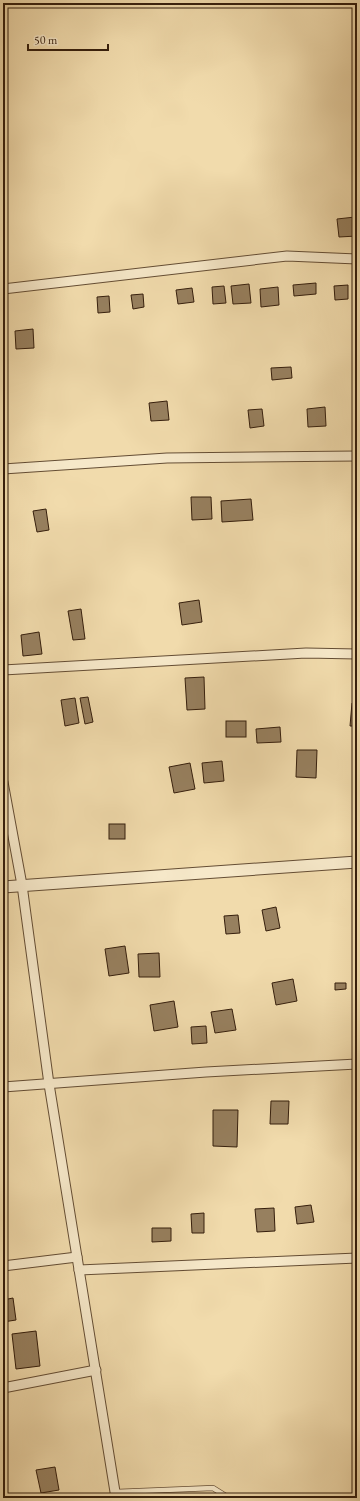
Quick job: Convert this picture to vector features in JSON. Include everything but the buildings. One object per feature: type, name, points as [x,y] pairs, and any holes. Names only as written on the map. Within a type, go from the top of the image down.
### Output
[{"type":"street","points":[[3,289],[287,256],[357,259]]},
{"type":"street","points":[[3,469],[167,458],[357,456]]},
{"type":"street","points":[[3,670],[306,653],[357,654]]},
{"type":"street","points":[[3,782],[22,886],[49,1084],[116,1495]]},
{"type":"street","points":[[3,887],[357,862]]},
{"type":"street","points":[[3,1087],[357,1064]]},
{"type":"street","points":[[3,1266],[77,1257]]},
{"type":"street","points":[[79,1270],[357,1258]]},
{"type":"street","points":[[3,1388],[96,1370]]},
{"type":"lane","points":[[116,1495],[213,1488],[229,1498]]}]
